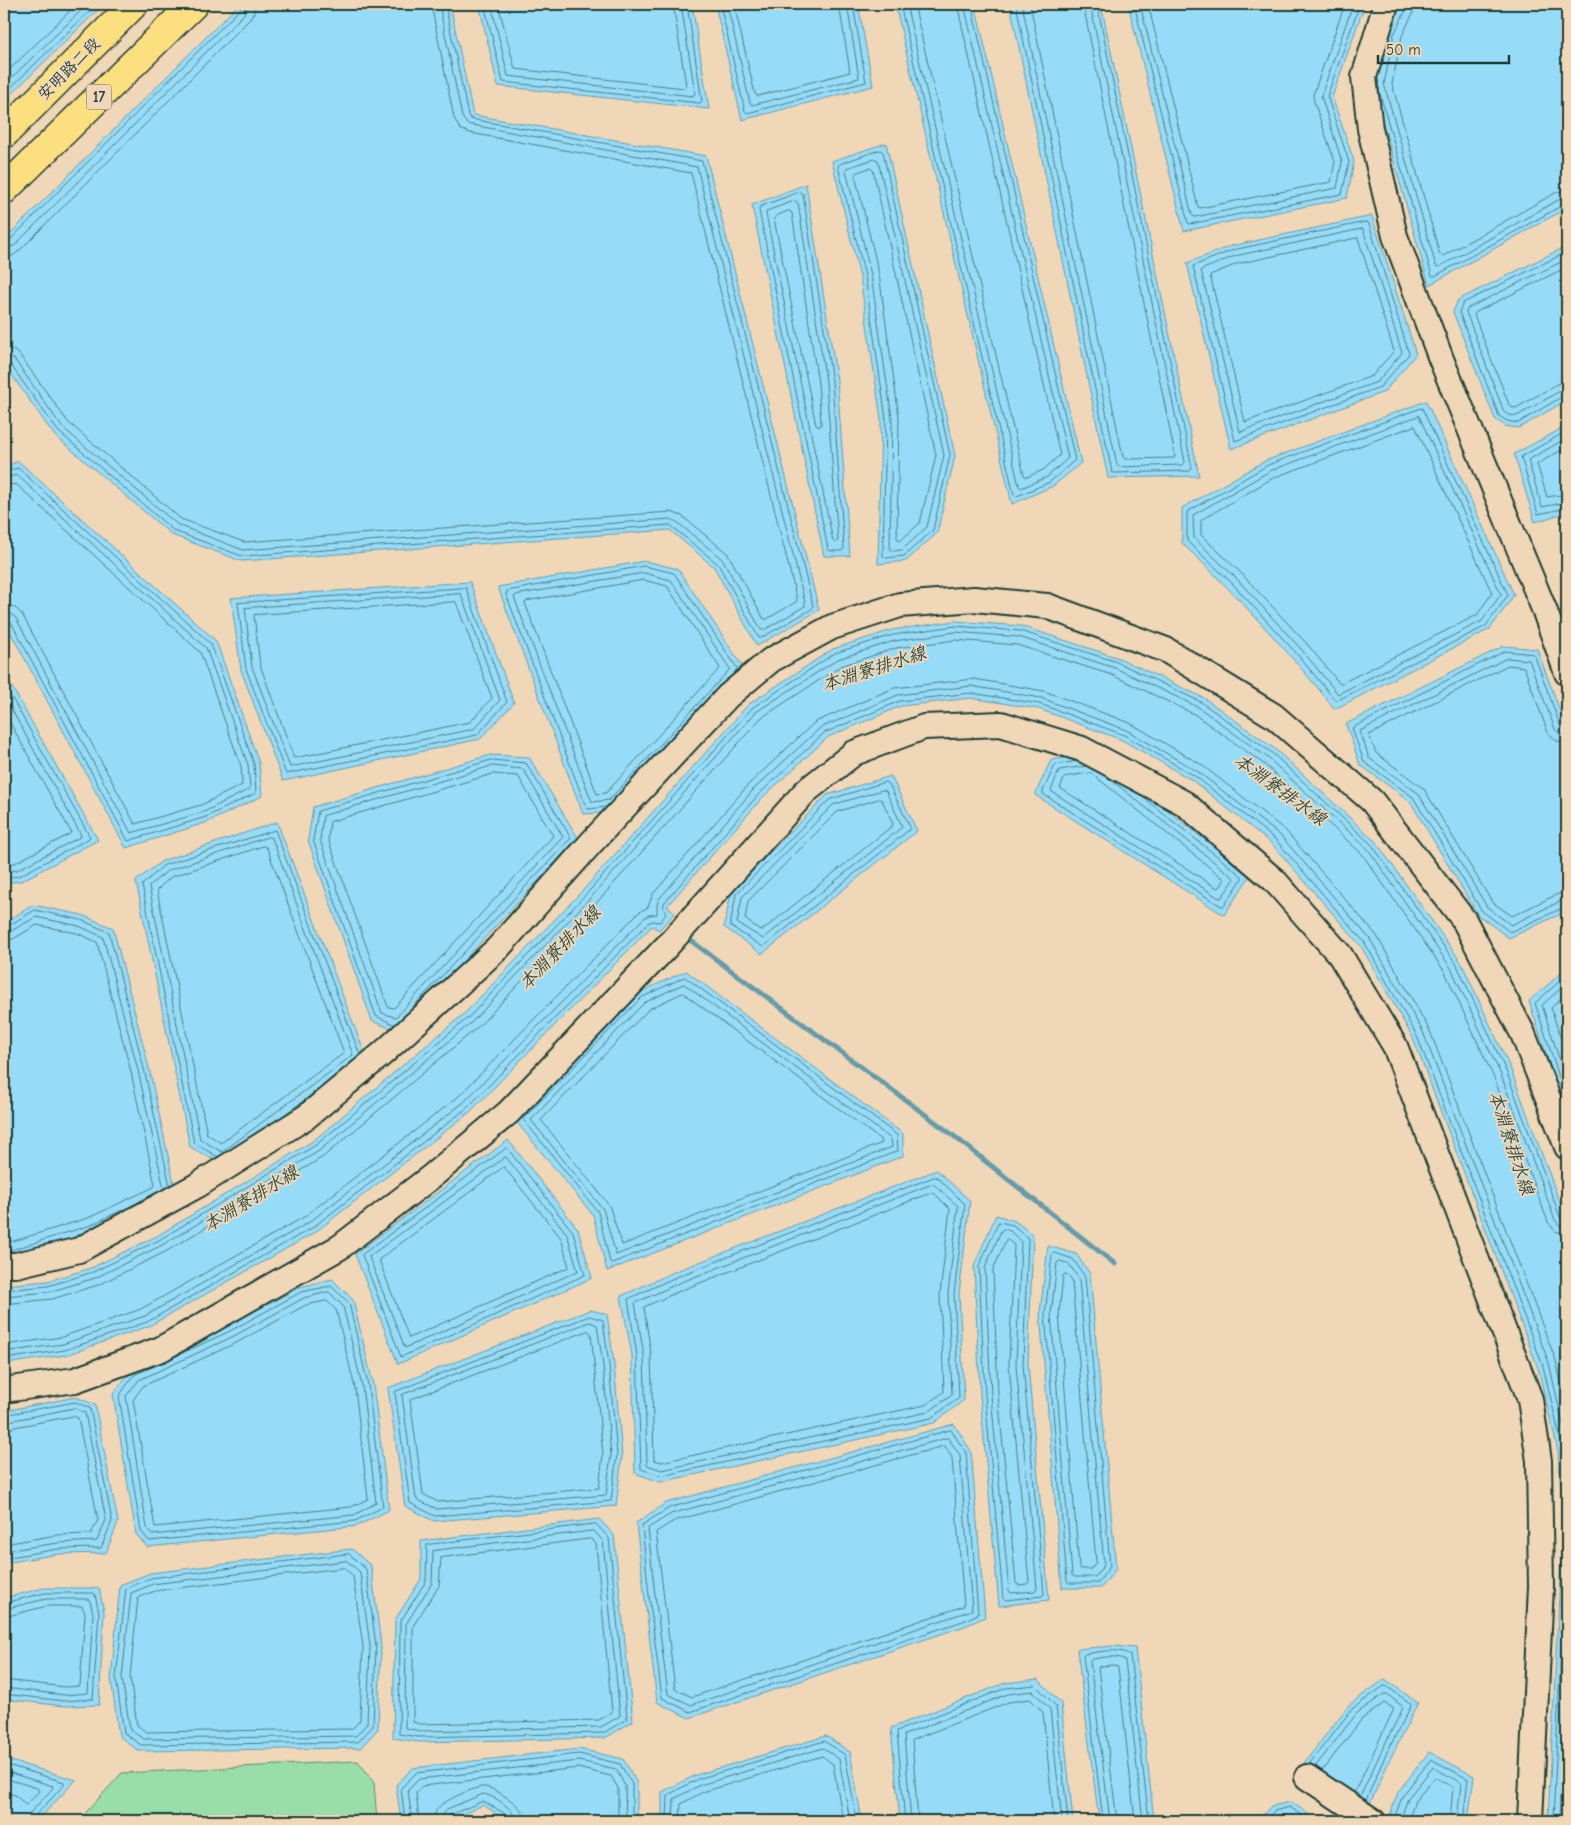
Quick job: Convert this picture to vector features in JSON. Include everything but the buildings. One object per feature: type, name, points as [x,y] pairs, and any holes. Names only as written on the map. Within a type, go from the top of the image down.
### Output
[{"type":"main road","name":"安明路二段","points":[[4,134],[134,4]]},
{"type":"main road","name":"17","points":[[4,190],[194,4]]},
{"type":"lane","points":[[1386,4],[1364,77],[1370,129],[1395,236],[1441,359],[1544,608],[1567,673]]},
{"type":"lane","points":[[4,1265],[16,1265],[79,1250],[198,1185],[306,1117],[382,1054],[498,948],[591,843],[728,696],[771,660],[832,626],[900,605],[974,599],[1047,606],[1166,650],[1274,716],[1372,801],[1464,920],[1523,1034],[1567,1147]]},
{"type":"lane","points":[[4,1390],[75,1380],[161,1348],[340,1247],[432,1176],[510,1112],[667,946],[806,791],[854,753],[924,727],[1001,724],[1082,749],[1184,804],[1274,880],[1340,955],[1395,1046],[1530,1399],[1539,1462],[1541,1586],[1530,1821]]},
{"type":"lane","points":[[1307,1777],[1373,1821]]},
{"type":"green space","points":[[358,1761],[374,1783],[377,1821],[78,1821],[122,1773]]},
{"type":"water","points":[[4,4],[104,4],[4,101]]},
{"type":"water","points":[[239,4],[450,4],[473,115],[706,156],[819,610],[757,646],[714,567],[670,530],[241,561],[172,535],[54,435],[4,364],[4,240]]},
{"type":"water","points":[[479,4],[692,4],[709,109],[498,86]]},
{"type":"water","points":[[715,4],[858,4],[873,86],[742,120]]},
{"type":"water","points":[[895,4],[975,4],[1081,463],[1053,486],[1012,504]]},
{"type":"water","points":[[1010,4],[1101,4],[1199,476],[1108,478]]},
{"type":"water","points":[[1128,4],[1365,4],[1332,97],[1354,161],[1347,198],[1184,231]]},
{"type":"water","points":[[1396,4],[1567,4],[1567,208],[1429,285],[1372,84]]},
{"type":"water","points":[[886,143],[955,456],[937,533],[906,561],[878,564],[881,419],[860,277],[832,161]]},
{"type":"water","points":[[806,184],[837,381],[850,556],[824,556],[752,205]]},
{"type":"water","points":[[1372,216],[1416,354],[1384,392],[1231,449],[1187,263],[1231,246]]},
{"type":"water","points":[[1567,246],[1567,400],[1519,428],[1505,426],[1495,419],[1453,312],[1458,300]]},
{"type":"water","points":[[1426,401],[1514,595],[1490,629],[1335,709],[1261,623],[1182,543],[1182,508],[1265,461]]},
{"type":"water","points":[[1567,426],[1567,512],[1535,522],[1514,454]]},
{"type":"water","points":[[18,461],[216,641],[259,763],[262,796],[208,822],[126,848],[4,620],[4,468]]},
{"type":"water","points":[[645,561],[678,569],[745,670],[614,812],[583,814],[498,587]]},
{"type":"water","points":[[470,582],[514,703],[480,739],[283,781],[241,670],[231,598]]},
{"type":"water","name":"本淵寮排水線","points":[[955,621],[1021,626],[1119,658],[1204,698],[1275,749],[1376,842],[1461,962],[1511,1070],[1567,1222],[1567,1821],[1548,1821],[1563,1513],[1558,1451],[1538,1368],[1413,1038],[1361,946],[1272,844],[1192,780],[1122,740],[1039,709],[971,698],[901,706],[828,737],[763,797],[667,906],[675,913],[659,930],[652,926],[470,1112],[314,1233],[149,1326],[66,1355],[4,1364],[4,1285],[48,1281],[91,1268],[157,1236],[313,1141],[465,1013],[586,887],[749,704],[833,649],[892,630]]},
{"type":"water","points":[[1504,646],[1537,649],[1567,730],[1567,911],[1509,938],[1478,915],[1410,801],[1360,765],[1346,724]]},
{"type":"water","points":[[4,673],[98,840],[21,881],[4,883]]},
{"type":"water","points":[[1096,753],[1250,876],[1224,915],[1035,795],[1051,760]]},
{"type":"water","points":[[490,755],[529,757],[578,838],[398,1031],[372,1021],[308,840],[313,807]]},
{"type":"water","points":[[891,776],[917,831],[762,954],[724,927],[731,892],[827,795]]},
{"type":"water","points":[[277,822],[367,1060],[223,1165],[190,1147],[136,881],[162,861]]},
{"type":"water","points":[[33,905],[82,915],[113,928],[149,1068],[177,1197],[95,1235],[5,1264],[4,923]]},
{"type":"water","points":[[1567,970],[1567,1103],[1561,1100],[1529,1001]]},
{"type":"water","points":[[686,971],[903,1134],[903,1156],[607,1271],[593,1215],[515,1120],[638,993]]},
{"type":"water","points":[[508,1140],[578,1229],[592,1278],[398,1364],[355,1254]]},
{"type":"water","points":[[937,1170],[970,1201],[959,1294],[964,1400],[934,1423],[660,1482],[635,1473],[632,1355],[621,1296],[674,1272]]},
{"type":"water","points":[[996,1215],[1015,1221],[1033,1235],[1028,1365],[1049,1600],[999,1606],[980,1395],[974,1266]]},
{"type":"water","points":[[1048,1246],[1076,1254],[1090,1274],[1116,1569],[1101,1588],[1062,1588],[1040,1313]]},
{"type":"water","points":[[332,1279],[353,1300],[373,1384],[389,1510],[357,1526],[147,1547],[136,1534],[113,1394],[131,1371],[227,1326],[300,1287]]},
{"type":"water","points":[[590,1310],[607,1314],[614,1364],[622,1456],[616,1506],[434,1521],[405,1506],[388,1388]]},
{"type":"water","points":[[76,1397],[95,1405],[118,1522],[106,1553],[59,1554],[4,1563],[4,1411]]},
{"type":"water","points":[[954,1424],[971,1451],[985,1617],[965,1626],[689,1718],[657,1702],[636,1523],[666,1503]]},
{"type":"water","points":[[599,1519],[614,1535],[633,1721],[605,1738],[419,1742],[393,1738],[395,1620],[421,1579],[421,1541]]},
{"type":"water","points":[[352,1549],[371,1566],[381,1646],[378,1729],[360,1748],[139,1751],[119,1736],[111,1678],[120,1585],[150,1573]]},
{"type":"water","points":[[44,1588],[99,1588],[104,1612],[99,1705],[64,1706],[4,1699],[4,1598]]},
{"type":"water","points":[[1113,1646],[1135,1648],[1154,1821],[1099,1821],[1077,1649]]},
{"type":"water","points":[[1038,1679],[1061,1703],[1073,1821],[900,1821],[891,1728],[1005,1683]]},
{"type":"water","points":[[1385,1679],[1418,1703],[1362,1821],[1354,1821],[1294,1776],[1349,1705]]},
{"type":"water","points":[[826,1736],[850,1752],[862,1821],[662,1821],[662,1792],[696,1775]]},
{"type":"water","points":[[579,1749],[623,1759],[637,1783],[637,1821],[508,1821],[483,1805],[448,1821],[401,1821],[396,1785],[413,1768]]},
{"type":"water","points":[[1429,1752],[1474,1776],[1468,1821],[1388,1821],[1398,1792]]},
{"type":"water","points":[[4,1759],[76,1780],[37,1821],[13,1821],[4,1808]]},
{"type":"water","points":[[1292,1802],[1317,1821],[1258,1821],[1271,1806]]},
{"type":"waterway","points":[[690,940],[950,1133],[1115,1264]]}]
